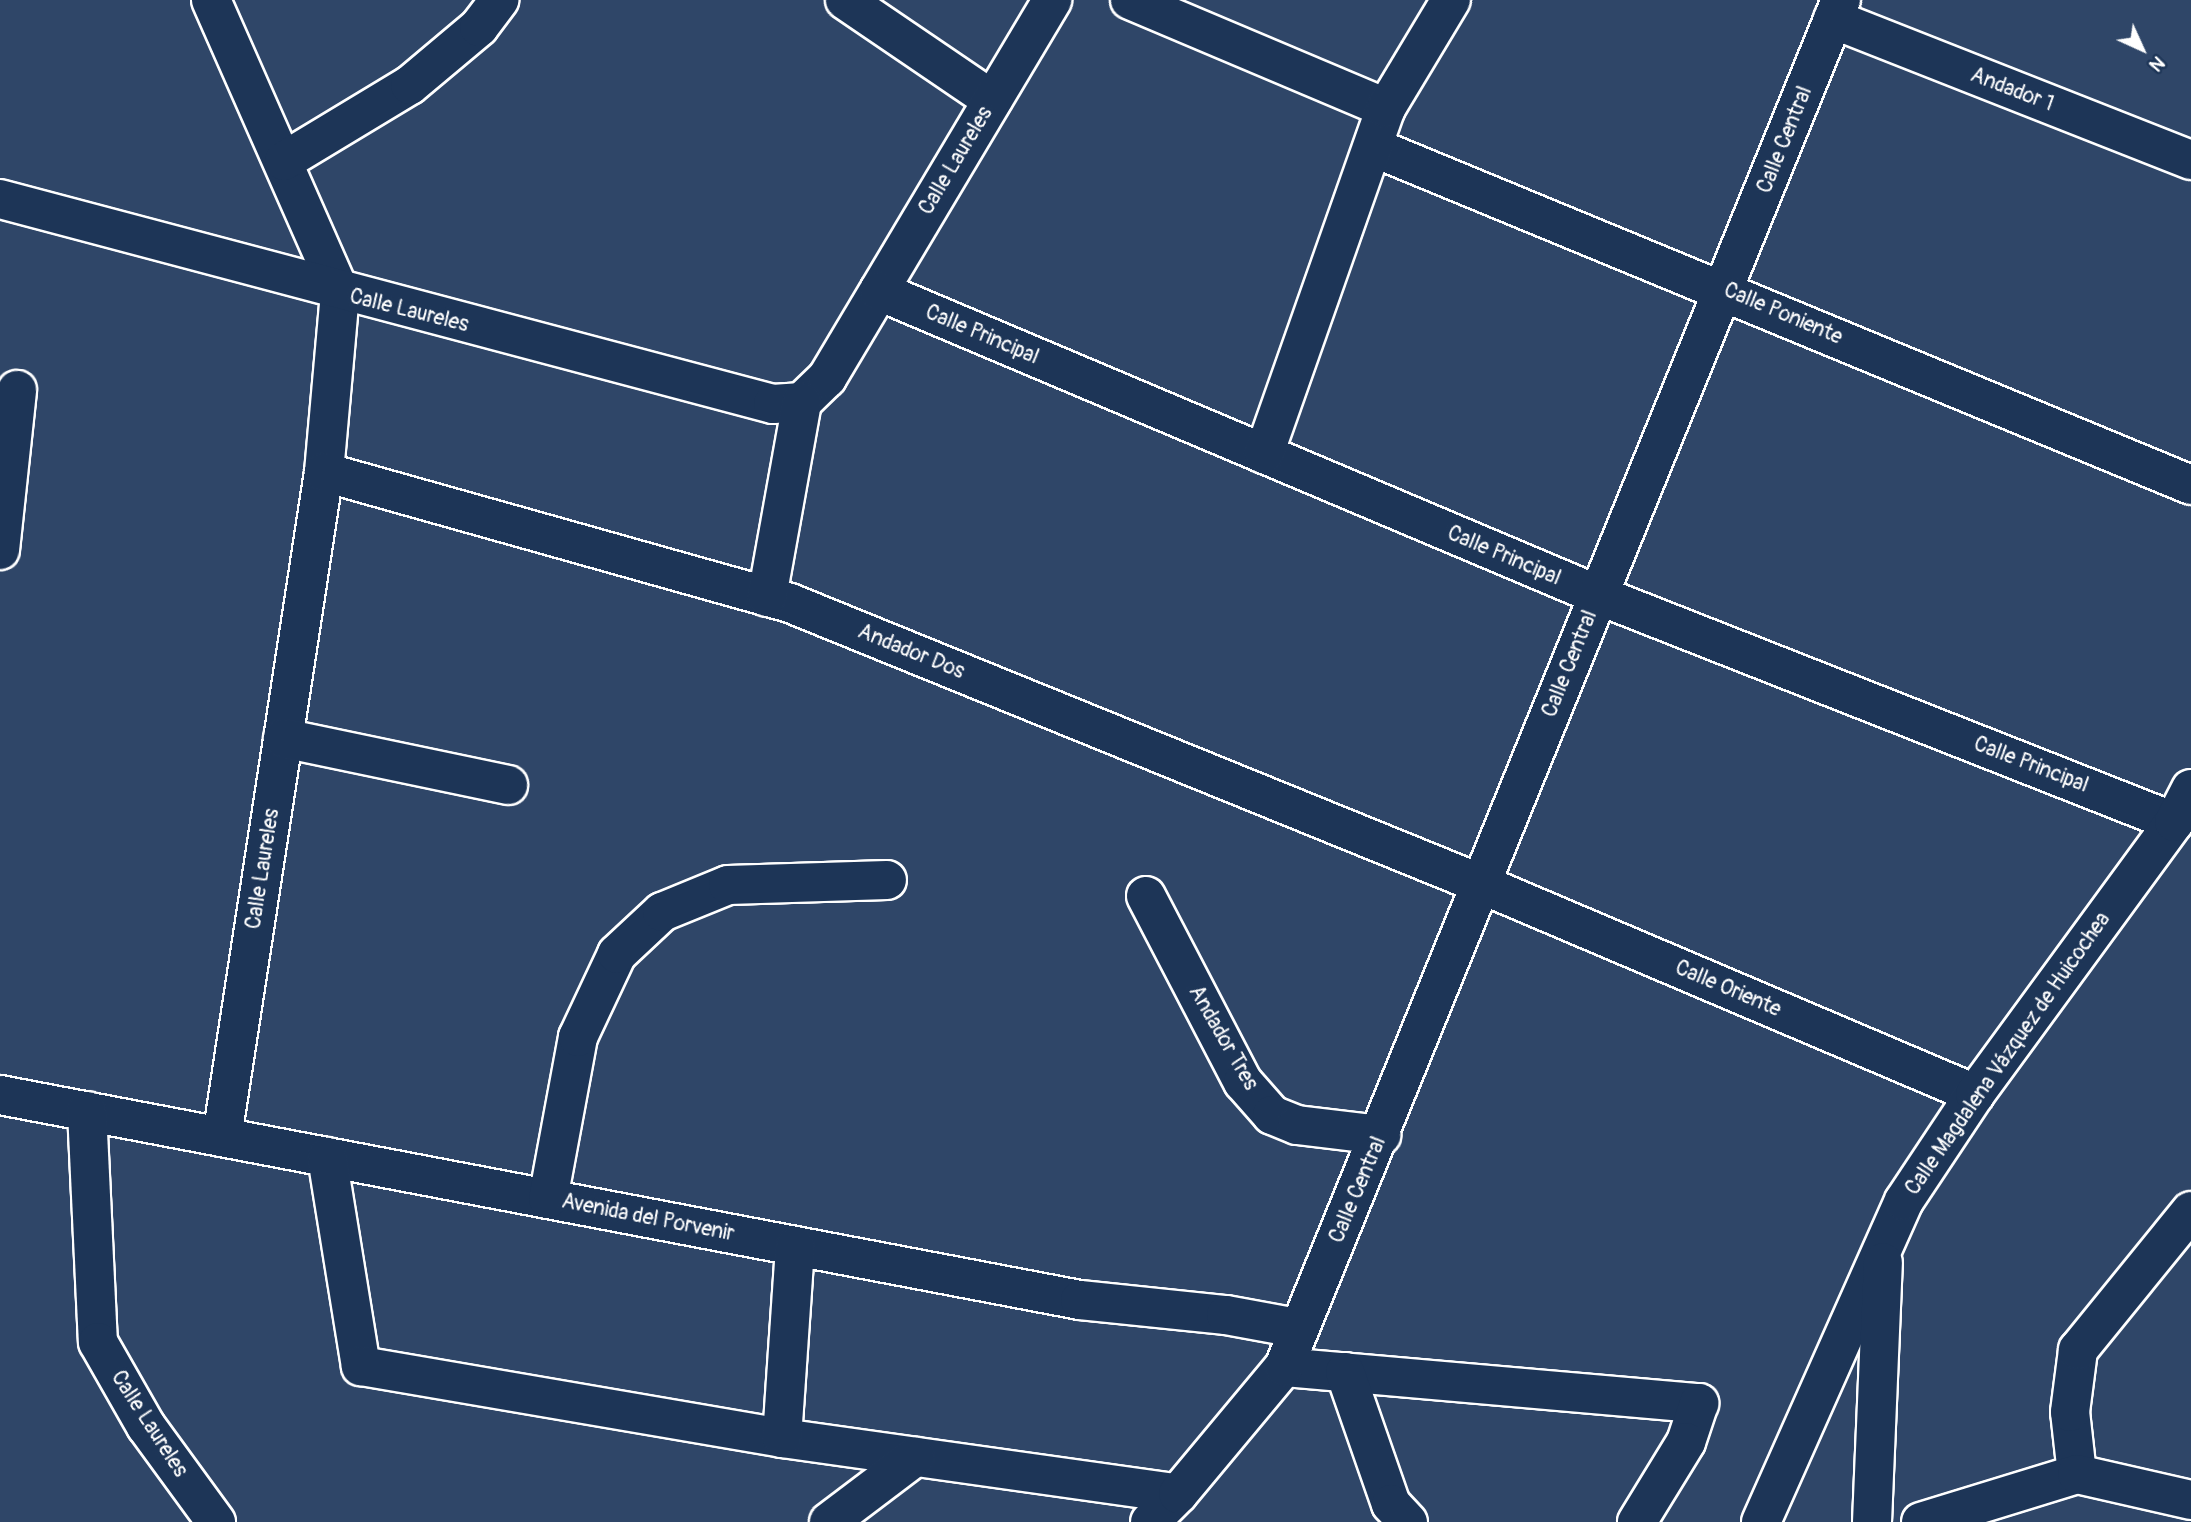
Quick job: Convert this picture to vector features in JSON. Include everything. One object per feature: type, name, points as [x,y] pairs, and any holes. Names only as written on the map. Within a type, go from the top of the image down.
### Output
[{"type":"street","points":[[211,0],[340,293]]},
{"type":"street","points":[[284,161],[410,85],[478,27],[499,0]]},
{"type":"street","points":[[845,0],[992,100]]},
{"type":"street","name":"Calle Laureles","points":[[222,1137],[324,472],[340,293],[773,404],[802,402],[827,378],[1052,0]]},
{"type":"street","points":[[1130,0],[1171,8],[1387,108]]},
{"type":"street","points":[[1264,454],[1387,108],[1451,0]]},
{"type":"street","name":"Andador 1","points":[[1837,10],[2191,160]]},
{"type":"street","name":"Calle Central","points":[[1284,1367],[1297,1328],[1381,1135],[1837,10]]},
{"type":"street","name":"Calle Poniente","points":[[1373,148],[1725,289],[2191,485]]},
{"type":"street","points":[[0,198],[73,216],[340,293]]},
{"type":"street","name":"Calle Principal","points":[[879,291],[1598,595],[2183,805]]},
{"type":"street","points":[[0,550],[17,390]]},
{"type":"street","points":[[767,597],[802,402]]},
{"type":"street","name":"Andador Dos","points":[[324,472],[767,597],[1481,884]]},
{"type":"street","points":[[283,738],[508,785]]},
{"type":"street","name":"Calle Magdalena Vázquez de Huicochea","points":[[1761,1522],[1904,1201],[1975,1094],[2183,805]]},
{"type":"street","points":[[548,1199],[578,1037],[617,954],[662,912],[727,885],[887,880]]},
{"type":"street","name":"Calle Oriente","points":[[1481,884],[1975,1094]]},
{"type":"street","name":"Andador Tres","points":[[1146,896],[1243,1082],[1272,1115],[1297,1125],[1381,1135]]},
{"type":"street","name":"Avenida del Porvenir","points":[[0,1095],[1080,1300],[1226,1315],[1297,1328]]},
{"type":"street","name":"Calle Laureles","points":[[87,1111],[98,1342],[146,1426],[216,1522]]},
{"type":"street","points":[[327,1157],[361,1366],[782,1438],[1178,1494]]},
{"type":"street","points":[[2077,1474],[2070,1412],[2078,1350],[2184,1229]]},
{"type":"street","points":[[1872,1522],[1884,1243]]},
{"type":"street","points":[[782,1438],[795,1246]]},
{"type":"street","points":[[1150,1522],[1178,1494],[1284,1367],[1699,1403],[1686,1442],[1637,1522]]},
{"type":"street","points":[[1345,1373],[1391,1504],[1408,1522]]},
{"type":"street","points":[[829,1522],[915,1457]]},
{"type":"street","points":[[1921,1522],[2077,1474],[2191,1500]]}]
